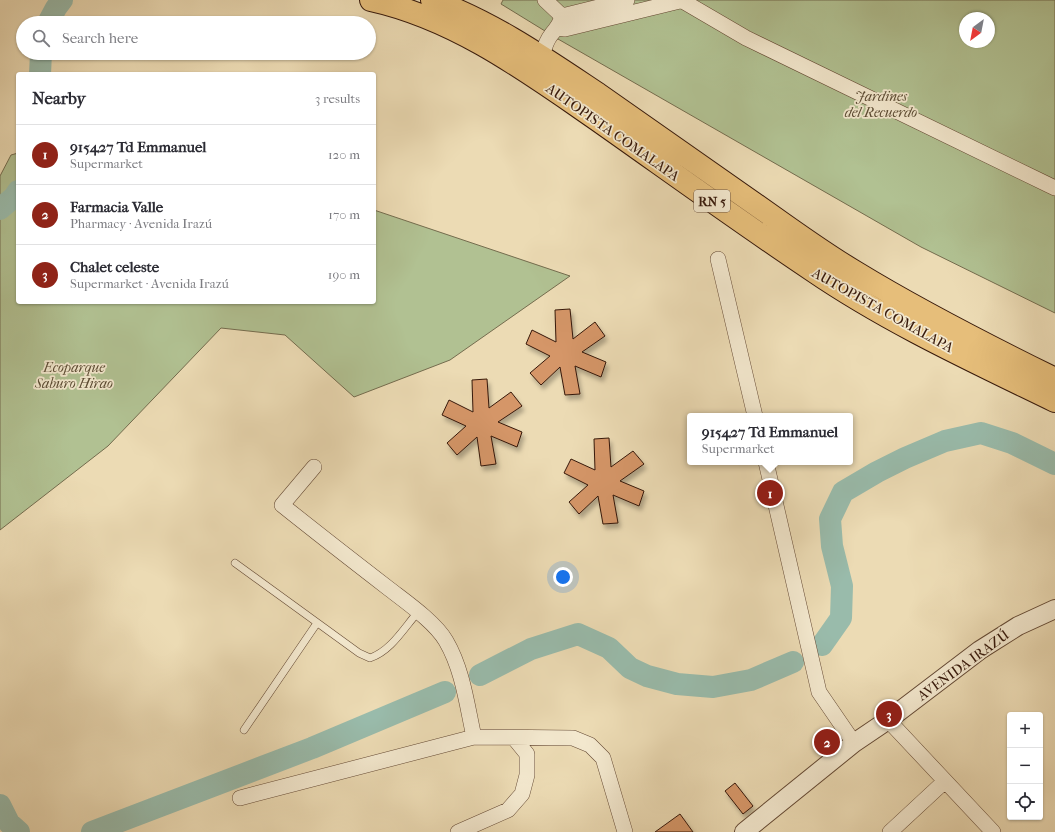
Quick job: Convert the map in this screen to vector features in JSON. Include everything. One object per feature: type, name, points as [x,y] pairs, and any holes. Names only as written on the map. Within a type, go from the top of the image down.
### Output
[{"type":"highway","name":"AUTOPISTA COMALAPA","points":[[371,0],[405,9],[425,17],[468,36],[497,52],[814,272],[894,320],[1055,401]]},
{"type":"highway","name":"AUTOPISTA COMALAPA","points":[[432,0],[455,8],[502,31],[542,56],[857,273],[920,309],[1055,378]]},
{"type":"street","points":[[545,0],[565,29],[683,0],[746,38],[1055,188]]},
{"type":"street","points":[[542,56],[550,36],[560,22],[627,0]]},
{"type":"street","points":[[718,259],[754,413]]},
{"type":"street","points":[[767,465],[819,692],[854,744]]},
{"type":"street","points":[[314,467],[282,506],[418,612],[435,627],[446,641],[455,660],[474,737]]},
{"type":"street","name":"AVENIDA IRAZÚ","points":[[744,832],[854,744],[980,650],[1018,626],[1055,610]]},
{"type":"street","points":[[888,720],[994,832]]},
{"type":"street","points":[[240,798],[474,737],[573,738],[590,745],[603,758],[625,832]]},
{"type":"street","points":[[458,832],[508,810],[522,794],[527,775],[527,754],[514,738]]},
{"type":"street","points":[[890,832],[945,780]]},
{"type":"lane","points":[[235,563],[359,654],[370,658],[378,656],[385,651],[418,612]]},
{"type":"lane","points":[[244,730],[317,623]]},
{"type":"green space","name":"Jardines del Recuerdo","points":[[503,0],[1055,0],[1055,313],[921,247],[558,39],[501,4]]},
{"type":"green space","name":"Ecoparque Saburo Hirao","points":[[16,154],[16,304],[376,304],[376,211],[570,276],[450,360],[354,397],[285,335],[221,328],[108,446],[0,530],[0,176],[11,155]]},
{"type":"building","points":[[570,309],[573,339],[595,322],[605,336],[582,352],[606,362],[601,377],[575,366],[580,394],[565,395],[560,367],[541,385],[530,373],[550,356],[526,344],[532,330],[556,342],[555,310]]},
{"type":"building","points":[[487,379],[489,408],[511,392],[522,406],[498,422],[522,432],[517,447],[491,436],[496,464],[481,466],[477,437],[457,455],[447,443],[466,426],[442,415],[449,400],[473,412],[472,380]]},
{"type":"building","points":[[609,438],[611,467],[633,451],[644,464],[620,481],[644,491],[639,506],[613,495],[618,523],[603,524],[598,496],[579,514],[569,502],[588,485],[564,473],[571,459],[595,470],[594,439]]},
{"type":"building","points":[[834,730],[841,739],[826,750],[819,740]]},
{"type":"building","points":[[735,783],[753,806],[743,814],[725,791]]},
{"type":"building","points":[[680,814],[693,832],[655,832]]},
{"type":"waterway","points":[[52,16],[62,0]]},
{"type":"waterway","points":[[40,72],[41,60]]},
{"type":"waterway","points":[[0,209],[16,194]]},
{"type":"waterway","points":[[822,645],[841,618],[842,586],[832,546],[830,519],[843,492],[905,458],[945,441],[981,433],[1012,443],[1055,464]]},
{"type":"waterway","points":[[480,675],[531,649],[578,634],[609,648],[630,668],[647,676],[677,684],[713,687],[751,680],[793,662]]},
{"type":"waterway","points":[[92,832],[312,748],[445,692]]},
{"type":"waterway","points":[[0,805],[9,823],[19,832]]},
{"type":"place","name":"915427 Td Emmanuel","points":[[770,493]]},
{"type":"place","name":"Chalet celeste","points":[[889,714]]},
{"type":"place","name":"Farmacia Valle","points":[[827,742]]}]
